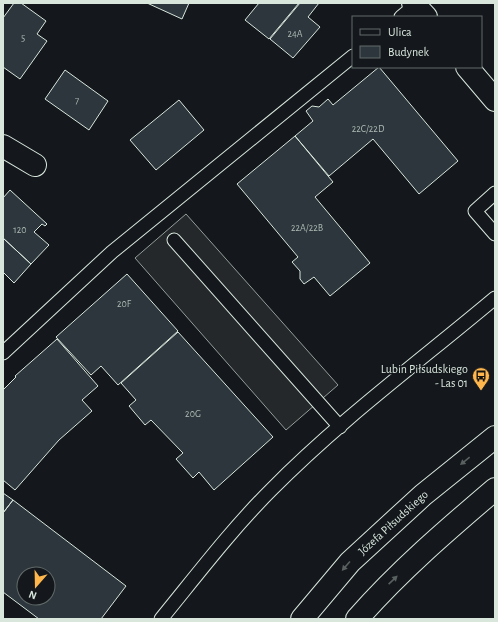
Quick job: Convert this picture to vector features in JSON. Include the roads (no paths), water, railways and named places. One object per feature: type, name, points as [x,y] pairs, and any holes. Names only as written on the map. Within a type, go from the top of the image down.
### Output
[{"type":"street","points":[[468,68],[495,100]]},
{"type":"street","points":[[3,146],[35,165]]},
{"type":"street","name":"Józefa Piłsudskiego","points":[[302,619],[350,562],[422,495],[495,437]]},
{"type":"street","points":[[357,619],[381,591],[448,528],[495,489]]},
{"type":"lane","points":[[3,353],[112,252],[352,57]]},
{"type":"lane","points":[[495,193],[475,211],[495,234]]},
{"type":"lane","points":[[174,240],[340,427]]},
{"type":"lane","points":[[161,619],[224,541],[272,489],[340,427],[495,298]]},
{"type":"place","name":"Lubin Piłsudskiego - Las 01","points":[[481,391]]}]
